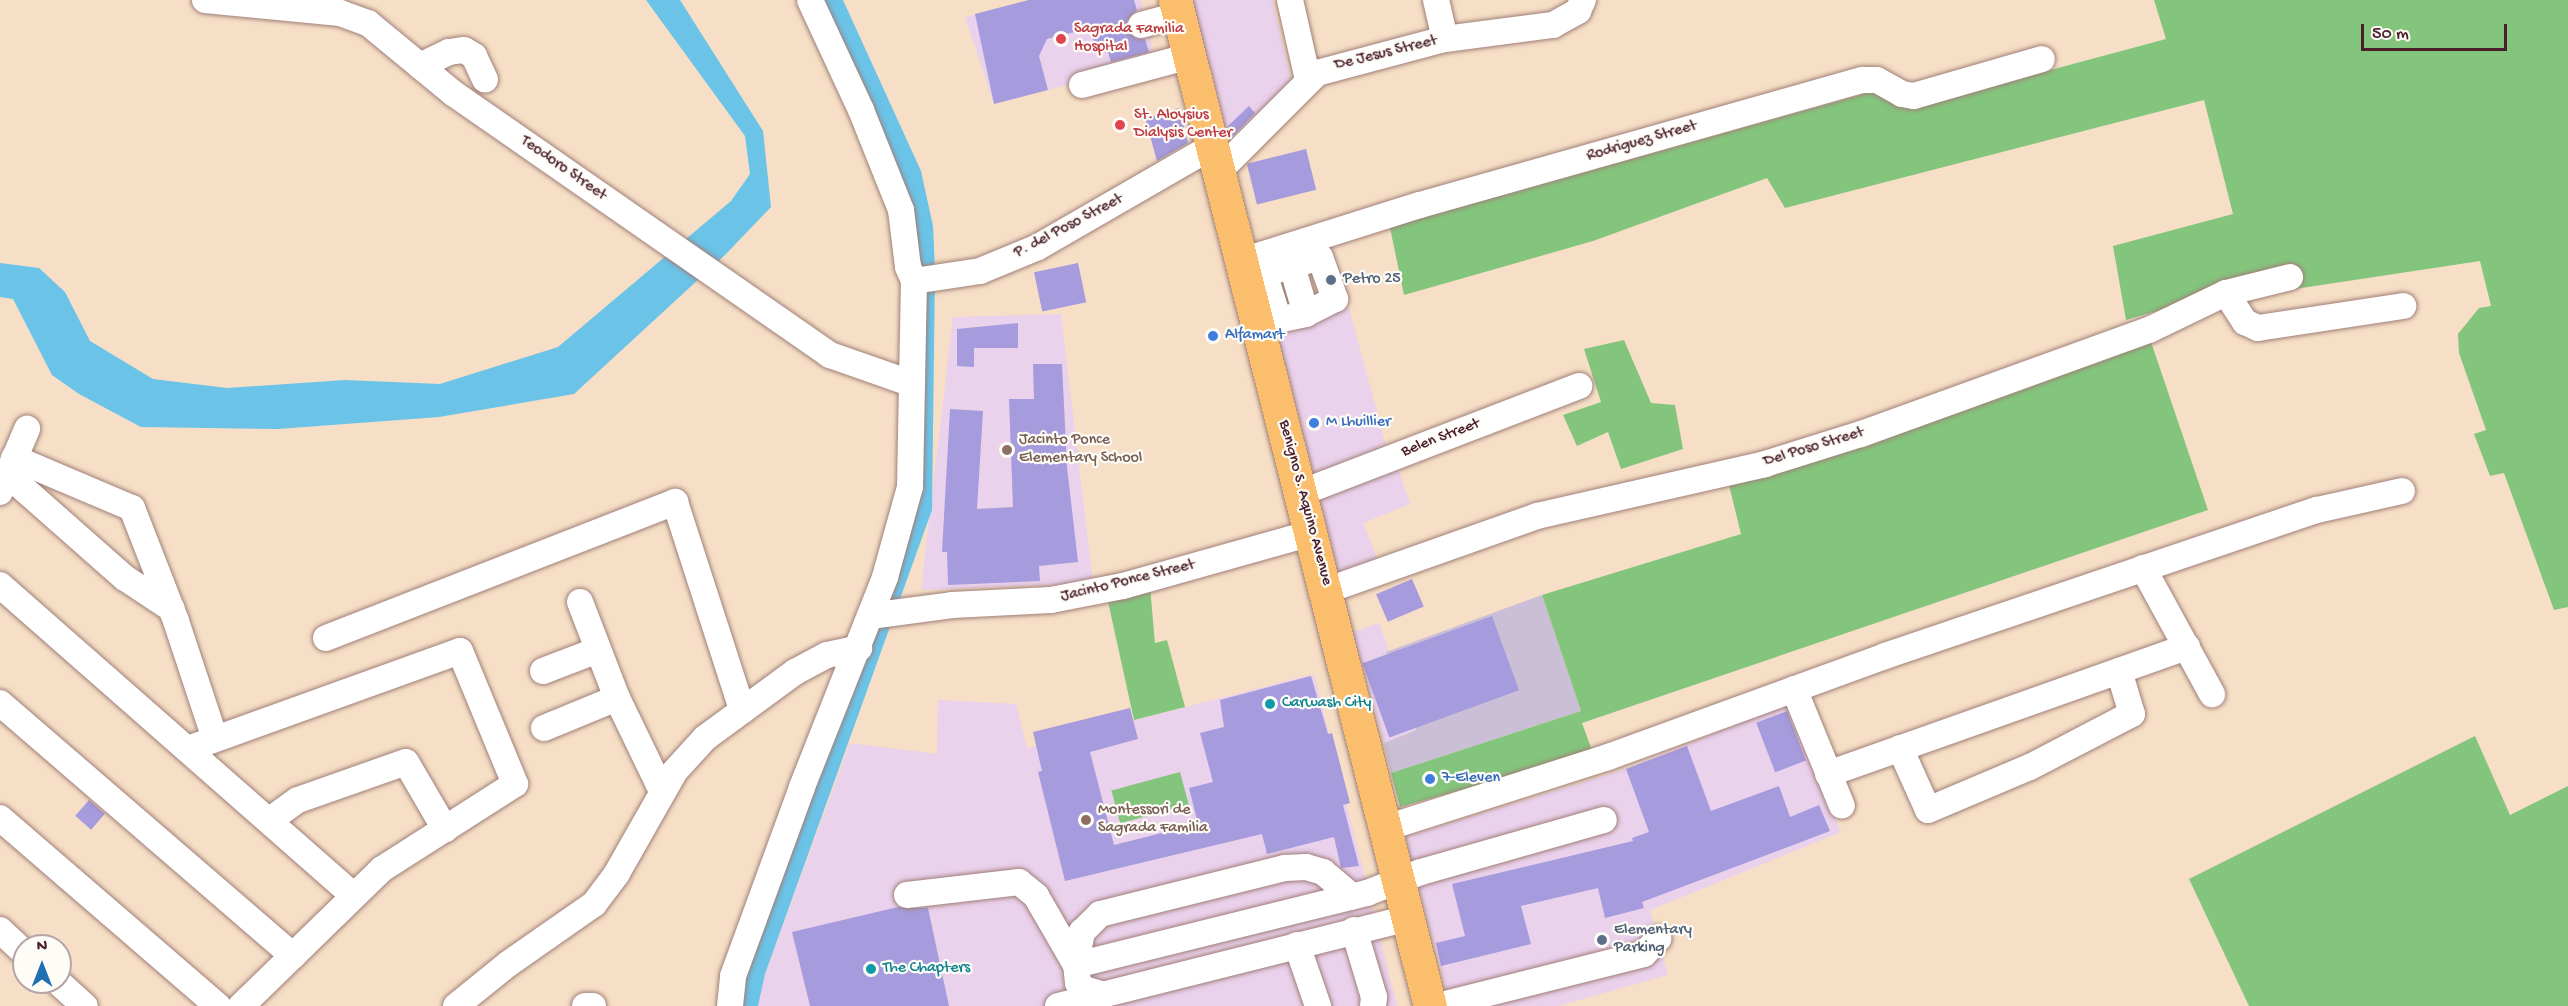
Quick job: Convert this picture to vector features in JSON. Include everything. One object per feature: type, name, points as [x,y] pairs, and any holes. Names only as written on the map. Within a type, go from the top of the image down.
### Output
[{"type":"main road","name":"Benigno S. Aquino Avenue","points":[[1177,8],[1216,158],[1269,322],[1311,533],[1328,590],[1386,828],[1401,880],[1430,1006]]},
{"type":"street","name":"Teodoro Street","points":[[205,0],[340,13],[368,23],[453,93],[830,354],[910,382]]},
{"type":"street","points":[[730,1006],[733,976],[859,648],[910,487],[910,382],[914,281],[908,267],[900,210],[890,181],[810,0]]},
{"type":"street","points":[[1290,0],[1308,80]]},
{"type":"street","points":[[1436,0],[1445,39]]},
{"type":"street","name":"De Jesus Street","points":[[1216,158],[1308,80],[1329,68],[1445,39],[1553,25],[1578,11],[1582,0]]},
{"type":"street","points":[[1141,25],[1177,8]]},
{"type":"street","points":[[420,66],[449,52],[464,50],[474,56],[485,80]]},
{"type":"street","points":[[1082,85],[1190,57]]},
{"type":"street","name":"Rodriguez Street","points":[[1251,271],[1420,205],[1863,80],[1877,80],[1902,94],[1914,96],[2042,59]]},
{"type":"street","name":"P. del Poso Street","points":[[914,281],[980,271],[1038,247],[1216,158]]},
{"type":"street","points":[[1251,271],[1292,266],[1320,257],[1335,299],[1306,314],[1269,322]]},
{"type":"street","name":"Del Poso Street","points":[[1328,590],[1537,516],[1765,464],[1861,434],[2148,330],[2226,293],[2290,277]]},
{"type":"street","points":[[2226,293],[2245,322],[2258,328],[2403,306]]},
{"type":"street","name":"Belen Street","points":[[1303,492],[1579,386]]},
{"type":"street","points":[[7,475],[27,429]]},
{"type":"street","points":[[7,475],[132,508],[172,609],[215,739]]},
{"type":"street","points":[[7,475],[125,578],[172,609]]},
{"type":"street","points":[[1386,828],[1608,757],[1794,689],[2317,510],[2402,491]]},
{"type":"street","points":[[326,638],[675,502],[742,710]]},
{"type":"street","name":"Jacinto Ponce Street","points":[[870,615],[952,604],[1051,600],[1123,586],[1311,533]]},
{"type":"street","points":[[2144,568],[2212,694]]},
{"type":"street","points":[[0,585],[354,896]]},
{"type":"street","points":[[579,602],[617,698],[662,791]]},
{"type":"street","points":[[1828,774],[2187,647]]},
{"type":"street","points":[[456,1006],[508,964],[594,904],[617,873],[662,791],[705,738],[742,710],[827,655],[859,648]]},
{"type":"street","points":[[543,670],[598,650]]},
{"type":"street","points":[[188,749],[460,651],[515,784],[382,869],[241,1006]]},
{"type":"street","points":[[1900,748],[1928,810],[2030,767],[2132,714],[2119,670]]},
{"type":"street","points":[[1794,689],[1842,806]]},
{"type":"street","points":[[544,728],[617,698]]},
{"type":"street","points":[[0,703],[293,956]]},
{"type":"street","points":[[270,820],[298,800],[406,762],[445,829]]},
{"type":"street","points":[[0,818],[218,1006]]},
{"type":"street","points":[[1076,965],[1352,896],[1604,820]]},
{"type":"street","points":[[1104,995],[1084,989],[1078,983],[1076,965],[1082,932],[1100,915],[1262,874],[1306,867],[1323,872],[1352,896]]},
{"type":"street","points":[[907,896],[1019,882],[1036,896],[1076,965]]},
{"type":"street","points":[[1058,1006],[1409,918]]},
{"type":"street","points":[[0,930],[12,941]]},
{"type":"street","points":[[1354,930],[1374,997],[1373,1006]]},
{"type":"street","points":[[1437,1006],[1644,954],[1658,939]]},
{"type":"street","points":[[1297,945],[1318,1006]]},
{"type":"street","points":[[72,994],[85,1006]]},
{"type":"street","points":[[585,1006],[592,1006]]},
{"type":"shaded area","name":"Sagrada Familia Hospital","points":[[1029,0],[1141,0],[1156,61],[994,104],[965,17]]},
{"type":"shaded area","points":[[1189,0],[1272,0],[1293,88],[1225,157]]},
{"type":"shaded area","points":[[1349,308],[1388,453],[1313,473],[1275,328]]},
{"type":"shaded area","name":"Jacinto Ponce Elementary School","points":[[1061,314],[1093,583],[921,590],[953,317]]},
{"type":"shaded area","points":[[1396,462],[1410,504],[1363,523],[1378,561],[1336,576],[1317,490]]},
{"type":"shaded area","points":[[1542,595],[1581,711],[1391,773],[1384,743],[1416,730],[1386,652]]},
{"type":"shaded area","points":[[1379,623],[1416,730],[1384,743],[1353,632]]},
{"type":"shaded area","name":"Montessori de Sagrada Familia","points":[[1314,674],[1397,1006],[758,1006],[765,974],[850,743],[937,754],[938,700],[1016,704],[1027,748]]},
{"type":"shaded area","points":[[1787,705],[1841,832],[1650,910],[1668,975],[1558,1006],[1451,1006],[1405,837],[1619,771]]},
{"type":"green space","points":[[2154,0],[2568,0],[2568,607],[2554,610],[2504,473],[2490,476],[2474,434],[2486,430],[2459,353],[2458,334],[2479,308],[2491,306],[2480,261],[2295,289],[2289,272],[2126,320],[2113,246],[2233,214],[2204,100],[1785,208],[1767,178],[1593,241],[1404,295],[1389,223],[1500,196],[1878,90],[1906,109],[2166,39]]},
{"type":"green space","points":[[2149,336],[2208,510],[1582,723],[1593,753],[1400,807],[1391,773],[1581,711],[1542,595],[1741,534],[1728,481]]},
{"type":"green space","points":[[1624,340],[1651,403],[1675,405],[1683,449],[1621,469],[1608,432],[1577,446],[1563,415],[1601,402],[1584,349]]},
{"type":"green space","points":[[1150,587],[1155,643],[1167,640],[1185,707],[1134,720],[1107,597]]},
{"type":"green space","points":[[2475,736],[2510,815],[2568,786],[2568,1006],[2249,1006],[2189,879]]},
{"type":"green space","points":[[1180,772],[1189,805],[1120,823],[1111,790]]},
{"type":"water","points":[[646,0],[680,0],[763,131],[771,207],[725,255],[574,394],[439,417],[278,429],[141,427],[79,394],[52,375],[13,299],[0,297],[0,263],[39,268],[65,292],[90,341],[153,379],[227,388],[345,380],[440,384],[558,347],[731,201],[750,174],[745,136]]},
{"type":"water","points":[[821,0],[843,0],[921,171],[933,226],[935,270],[932,510],[765,974],[758,1006],[738,1006],[741,984],[899,565],[921,287]]},
{"type":"building","name":"Sagrada Familia Hospital","points":[[1029,0],[1134,0],[1137,10],[1127,21],[1127,29],[1137,39],[1145,39],[1149,52],[1111,62],[1108,52],[1097,54],[1090,28],[1047,39],[1039,56],[1048,90],[994,104],[975,14]]},
{"type":"building","points":[[1249,106],[1255,113],[1230,139],[1227,127]]},
{"type":"building","points":[[1179,108],[1188,143],[1157,161],[1145,118]]},
{"type":"building","points":[[1306,149],[1316,190],[1257,205],[1247,164]]},
{"type":"building","points":[[1078,263],[1086,302],[1042,311],[1034,272]]},
{"type":"building","points":[[1018,323],[1018,348],[974,348],[974,367],[957,366],[957,329]]},
{"type":"building","points":[[1033,364],[1062,364],[1067,467],[1078,562],[1039,566],[1040,581],[948,585],[947,552],[942,552],[950,409],[983,411],[977,509],[1013,507],[1009,399],[1034,399]]},
{"type":"building","points":[[1412,579],[1424,607],[1388,622],[1376,594]]},
{"type":"building","points":[[1492,616],[1519,690],[1389,737],[1362,663]]},
{"type":"building","points":[[1311,676],[1328,734],[1332,733],[1350,803],[1343,805],[1359,866],[1341,868],[1334,837],[1267,854],[1262,834],[1065,881],[1038,772],[1042,771],[1033,732],[1130,708],[1138,739],[1090,752],[1114,845],[1198,824],[1189,788],[1213,782],[1200,733],[1224,727],[1220,700]]},
{"type":"building","points":[[1787,711],[1806,760],[1775,772],[1756,723]]},
{"type":"building","points":[[1687,746],[1711,811],[1779,786],[1790,817],[1819,805],[1830,831],[1642,902],[1644,908],[1605,918],[1598,888],[1521,906],[1531,944],[1441,966],[1436,943],[1465,936],[1452,884],[1633,841],[1632,838],[1649,832],[1626,769]]},
{"type":"building","points":[[89,800],[105,814],[91,830],[75,816]]},
{"type":"building","name":"The Chapters","points":[[898,907],[928,908],[949,1006],[810,1006],[792,932]]},
{"type":"place","name":"Sagrada Familia Hospital","points":[[1061,39]]},
{"type":"place","name":"St. Aloysius Dialysis Center","points":[[1120,125]]},
{"type":"place","name":"Petro 25","points":[[1331,280]]},
{"type":"place","name":"Alfamart","points":[[1213,336]]},
{"type":"place","name":"M Lhuillier","points":[[1314,423]]},
{"type":"place","name":"Jacinto Ponce Elementary School","points":[[1007,450]]},
{"type":"place","name":"Carwash City","points":[[1270,704]]},
{"type":"place","name":"7-Eleven","points":[[1430,779]]},
{"type":"place","name":"Montessori de Sagrada Familia","points":[[1086,820]]},
{"type":"place","name":"Elementary Parking","points":[[1602,940]]},
{"type":"place","name":"The Chapters","points":[[871,969]]}]
